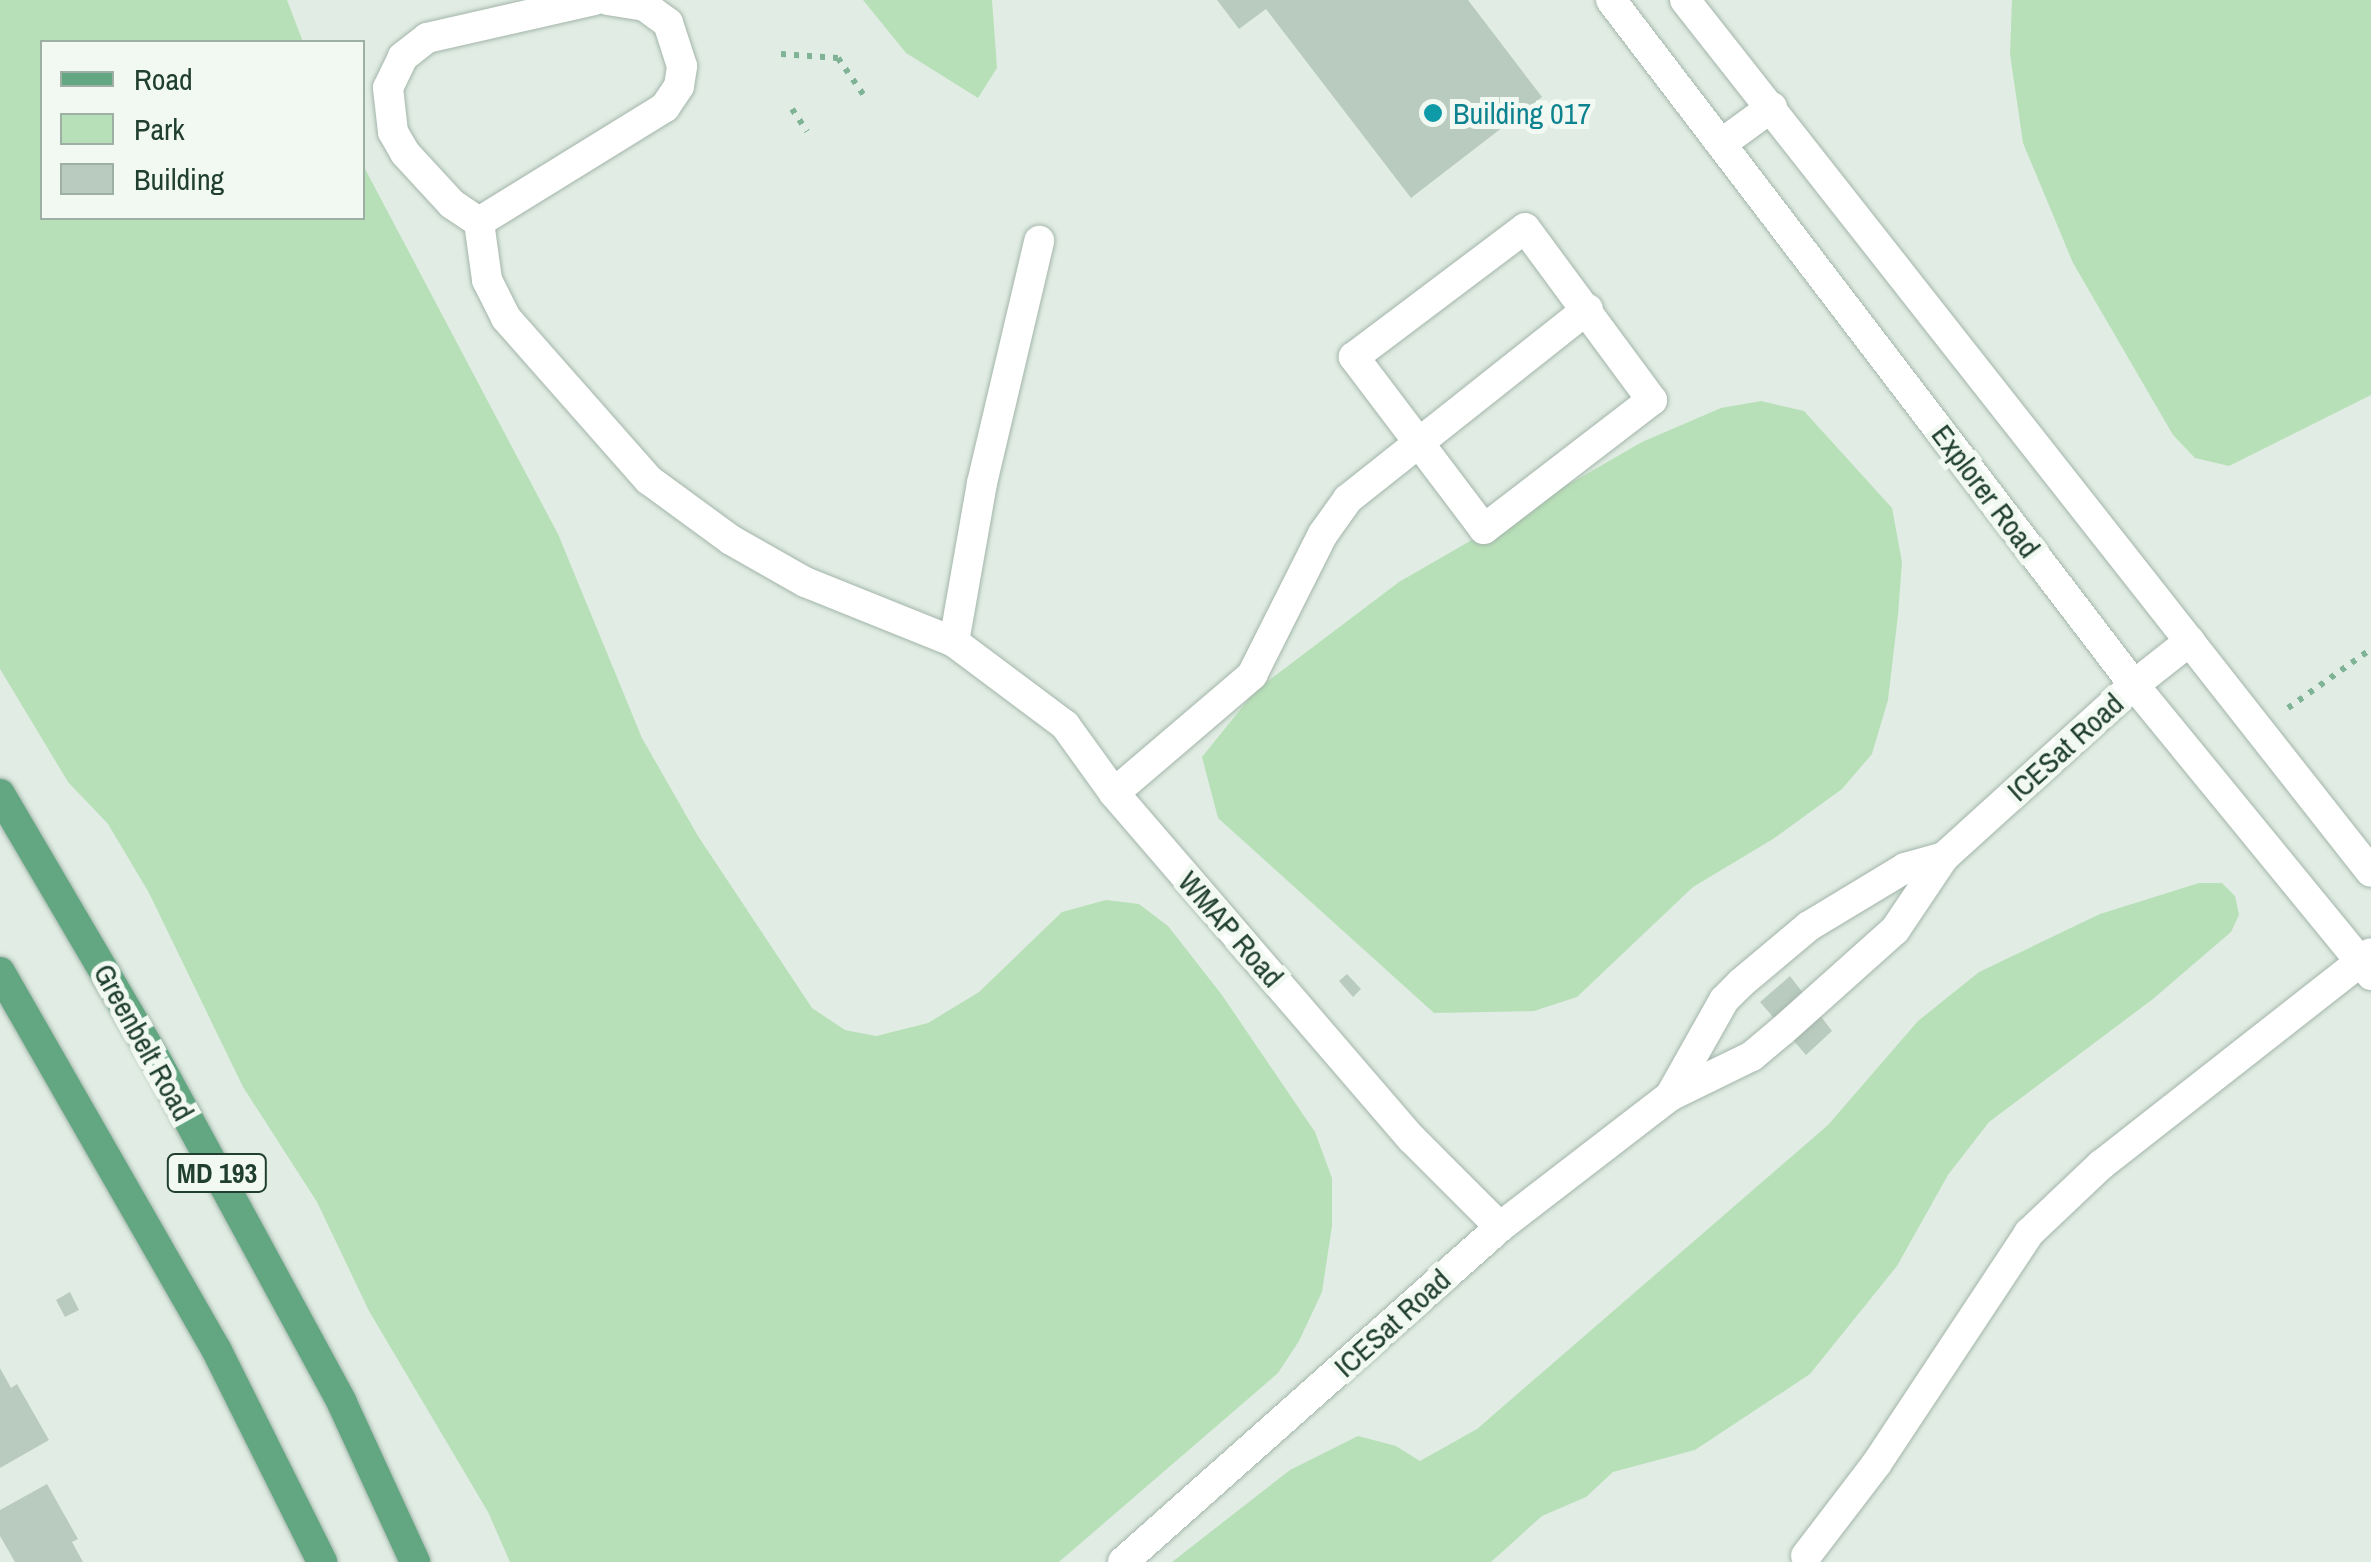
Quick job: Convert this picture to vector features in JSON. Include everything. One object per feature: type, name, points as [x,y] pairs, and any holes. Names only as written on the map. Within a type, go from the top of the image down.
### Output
[{"type":"main road","name":"Greenbelt Road","points":[[0,794],[164,1075],[342,1403],[415,1562]]},
{"type":"main road","name":"MD 193","points":[[0,972],[216,1349],[322,1562]]},
{"type":"street","points":[[594,0],[451,30],[427,38],[402,57],[388,88],[393,132],[422,175],[478,222],[666,107],[679,86],[682,66],[668,23],[645,6],[607,0]]},
{"type":"street","name":"Explorer Road","points":[[1610,0],[2134,685],[2367,963]]},
{"type":"street","points":[[1685,0],[2371,872]]},
{"type":"street","points":[[1721,144],[1772,107]]},
{"type":"street","name":"WMAP Road","points":[[478,222],[488,280],[506,318],[648,480],[731,540],[804,582],[954,642],[1065,724],[1114,794],[1412,1138],[1500,1227]]},
{"type":"street","points":[[1525,228],[1588,309],[1652,400],[1484,529],[1354,357],[1525,228]]},
{"type":"street","points":[[954,642],[982,482],[1039,241]]},
{"type":"street","points":[[1114,794],[1252,675],[1322,534],[1348,498],[1588,309]]},
{"type":"street","name":"ICESat Road","points":[[1123,1562],[1500,1227],[1670,1096],[1752,1056],[1783,1030],[1895,930],[1944,857],[2134,685],[2190,641]]},
{"type":"street","name":"ICESat Road","points":[[1670,1096],[1724,1000],[1741,983],[1810,926],[1905,868],[1944,857]]},
{"type":"street","points":[[1806,1556],[1877,1462],[2029,1233],[2101,1164],[2367,963]]},
{"type":"path","points":[[781,54],[838,58],[865,97]]},
{"type":"path","points":[[792,109],[807,130]]},
{"type":"path","points":[[2288,708],[2371,648]]},
{"type":"green space","points":[[0,0],[287,0],[302,40],[40,40],[40,220],[365,220],[365,169],[558,534],[642,738],[698,836],[812,1008],[845,1030],[876,1036],[928,1023],[979,992],[1062,912],[1106,900],[1139,904],[1168,926],[1222,995],[1315,1132],[1332,1178],[1332,1226],[1322,1292],[1299,1341],[1278,1373],[1059,1562],[510,1562],[488,1512],[369,1311],[317,1202],[243,1087],[149,893],[108,824],[68,782],[0,669]]},
{"type":"green space","points":[[863,0],[992,0],[997,68],[978,98],[906,53]]},
{"type":"green space","points":[[2012,0],[2371,0],[2371,395],[2229,466],[2195,458],[2173,435],[2073,263],[2023,143],[2010,54]]},
{"type":"green space","points":[[1761,401],[1804,411],[1892,508],[1902,562],[1898,615],[1888,700],[1872,754],[1842,789],[1773,839],[1693,887],[1577,997],[1534,1011],[1434,1013],[1218,818],[1202,757],[1256,690],[1399,582],[1642,442],[1721,408]]},
{"type":"green space","points":[[2199,883],[2222,883],[2235,896],[2239,915],[2231,932],[2153,999],[1989,1122],[1948,1175],[1897,1266],[1810,1374],[1695,1450],[1613,1472],[1586,1497],[1542,1516],[1491,1562],[1172,1562],[1290,1470],[1358,1436],[1396,1446],[1420,1461],[1477,1429],[1828,1125],[1918,1021],[1979,972],[2100,914]]},
{"type":"building","name":"Building 017","points":[[1217,0],[1468,0],[1542,97],[1411,198],[1266,9],[1239,29]]},
{"type":"building","points":[[1347,974],[1361,989],[1353,997],[1339,981]]},
{"type":"building","points":[[1790,976],[1832,1031],[1806,1055],[1760,1002]]},
{"type":"building","points":[[70,1292],[79,1310],[65,1317],[56,1300]]},
{"type":"building","points":[[0,1368],[11,1388],[17,1384],[49,1440],[0,1468]]},
{"type":"building","points":[[47,1484],[78,1539],[72,1542],[83,1562],[15,1562],[0,1536],[0,1510]]},
{"type":"place","name":"Building 017","points":[[1433,113]]}]
